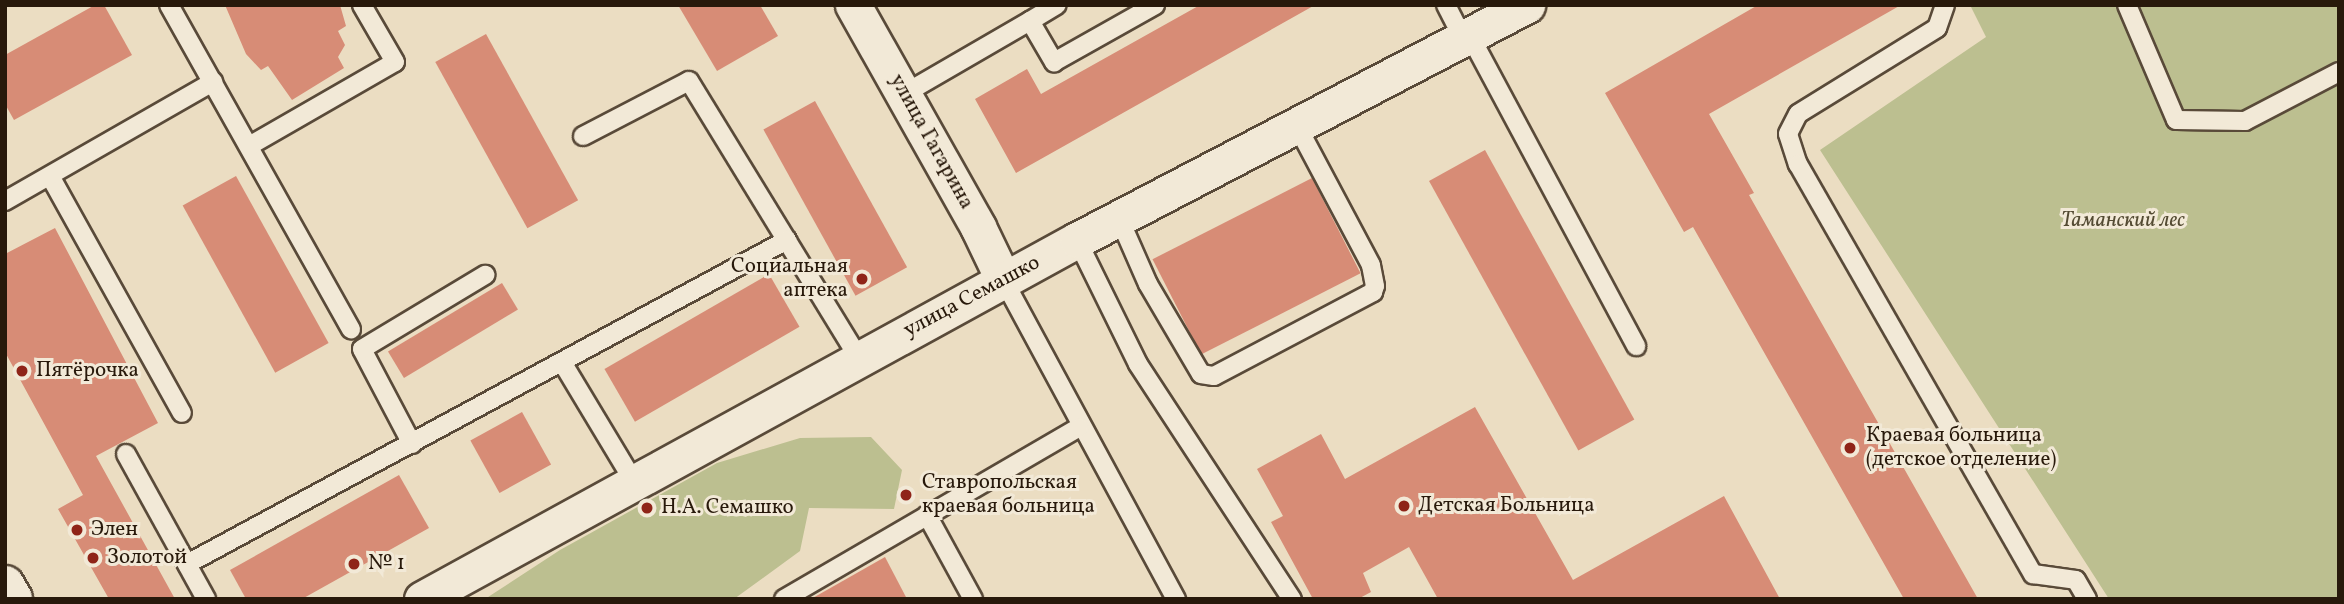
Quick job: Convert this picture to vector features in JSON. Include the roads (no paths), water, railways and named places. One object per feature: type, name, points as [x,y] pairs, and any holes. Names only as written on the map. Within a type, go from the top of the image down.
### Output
[{"type":"main road","points":[[5,584],[13,599]]},
{"type":"street","name":"улица Гагарина","points":[[853,5],[1004,281]]},
{"type":"street","name":"улица Семашко","points":[[422,599],[1077,240],[1527,5]]},
{"type":"lane","points":[[169,5],[351,329]]},
{"type":"lane","points":[[250,146],[396,62],[362,5]]},
{"type":"lane","points":[[904,94],[1057,5]]},
{"type":"lane","points":[[1030,21],[1054,62],[1155,5]]},
{"type":"lane","points":[[1446,5],[1467,38],[1636,346]]},
{"type":"lane","points":[[1945,5],[1937,28],[1798,114],[1788,134],[1798,164],[2033,574],[2076,580],[2087,599]]},
{"type":"lane","points":[[2127,5],[2176,120],[2245,121],[2339,72]]},
{"type":"lane","points":[[583,136],[689,81],[859,358]]},
{"type":"lane","points":[[5,201],[213,82]]},
{"type":"lane","points":[[1119,218],[1148,284],[1201,374],[1214,376],[1373,292],[1375,286],[1371,265],[1297,126]]},
{"type":"lane","points":[[50,176],[182,413]]},
{"type":"lane","points":[[187,564],[787,240]]},
{"type":"lane","points":[[1077,240],[1138,364],[1292,599]]},
{"type":"lane","points":[[412,444],[362,348],[485,275]]},
{"type":"lane","points":[[1004,281],[1079,427],[1176,599]]},
{"type":"lane","points":[[562,362],[634,482]]},
{"type":"lane","points":[[783,599],[1079,427]]},
{"type":"lane","points":[[126,454],[206,599]]},
{"type":"lane","points":[[927,515],[973,599]]},
{"type":"place","name":"Социальная аптека","points":[[862,279]]},
{"type":"place","name":"Пятёрочка","points":[[22,371]]},
{"type":"place","name":"Краевая больница (детское отделение)","points":[[1850,448]]},
{"type":"place","name":"Ставропольская краевая больница","points":[[906,495]]},
{"type":"place","name":"Детская Больница","points":[[1404,506]]},
{"type":"place","name":"Н.А. Семашко","points":[[647,508]]},
{"type":"place","name":"Элен","points":[[77,530]]},
{"type":"place","name":"Золотой","points":[[93,558]]},
{"type":"place","name":"№ 1","points":[[354,564]]},
{"type":"park label","name":"Таманский лес","points":[[2123,221]]}]
